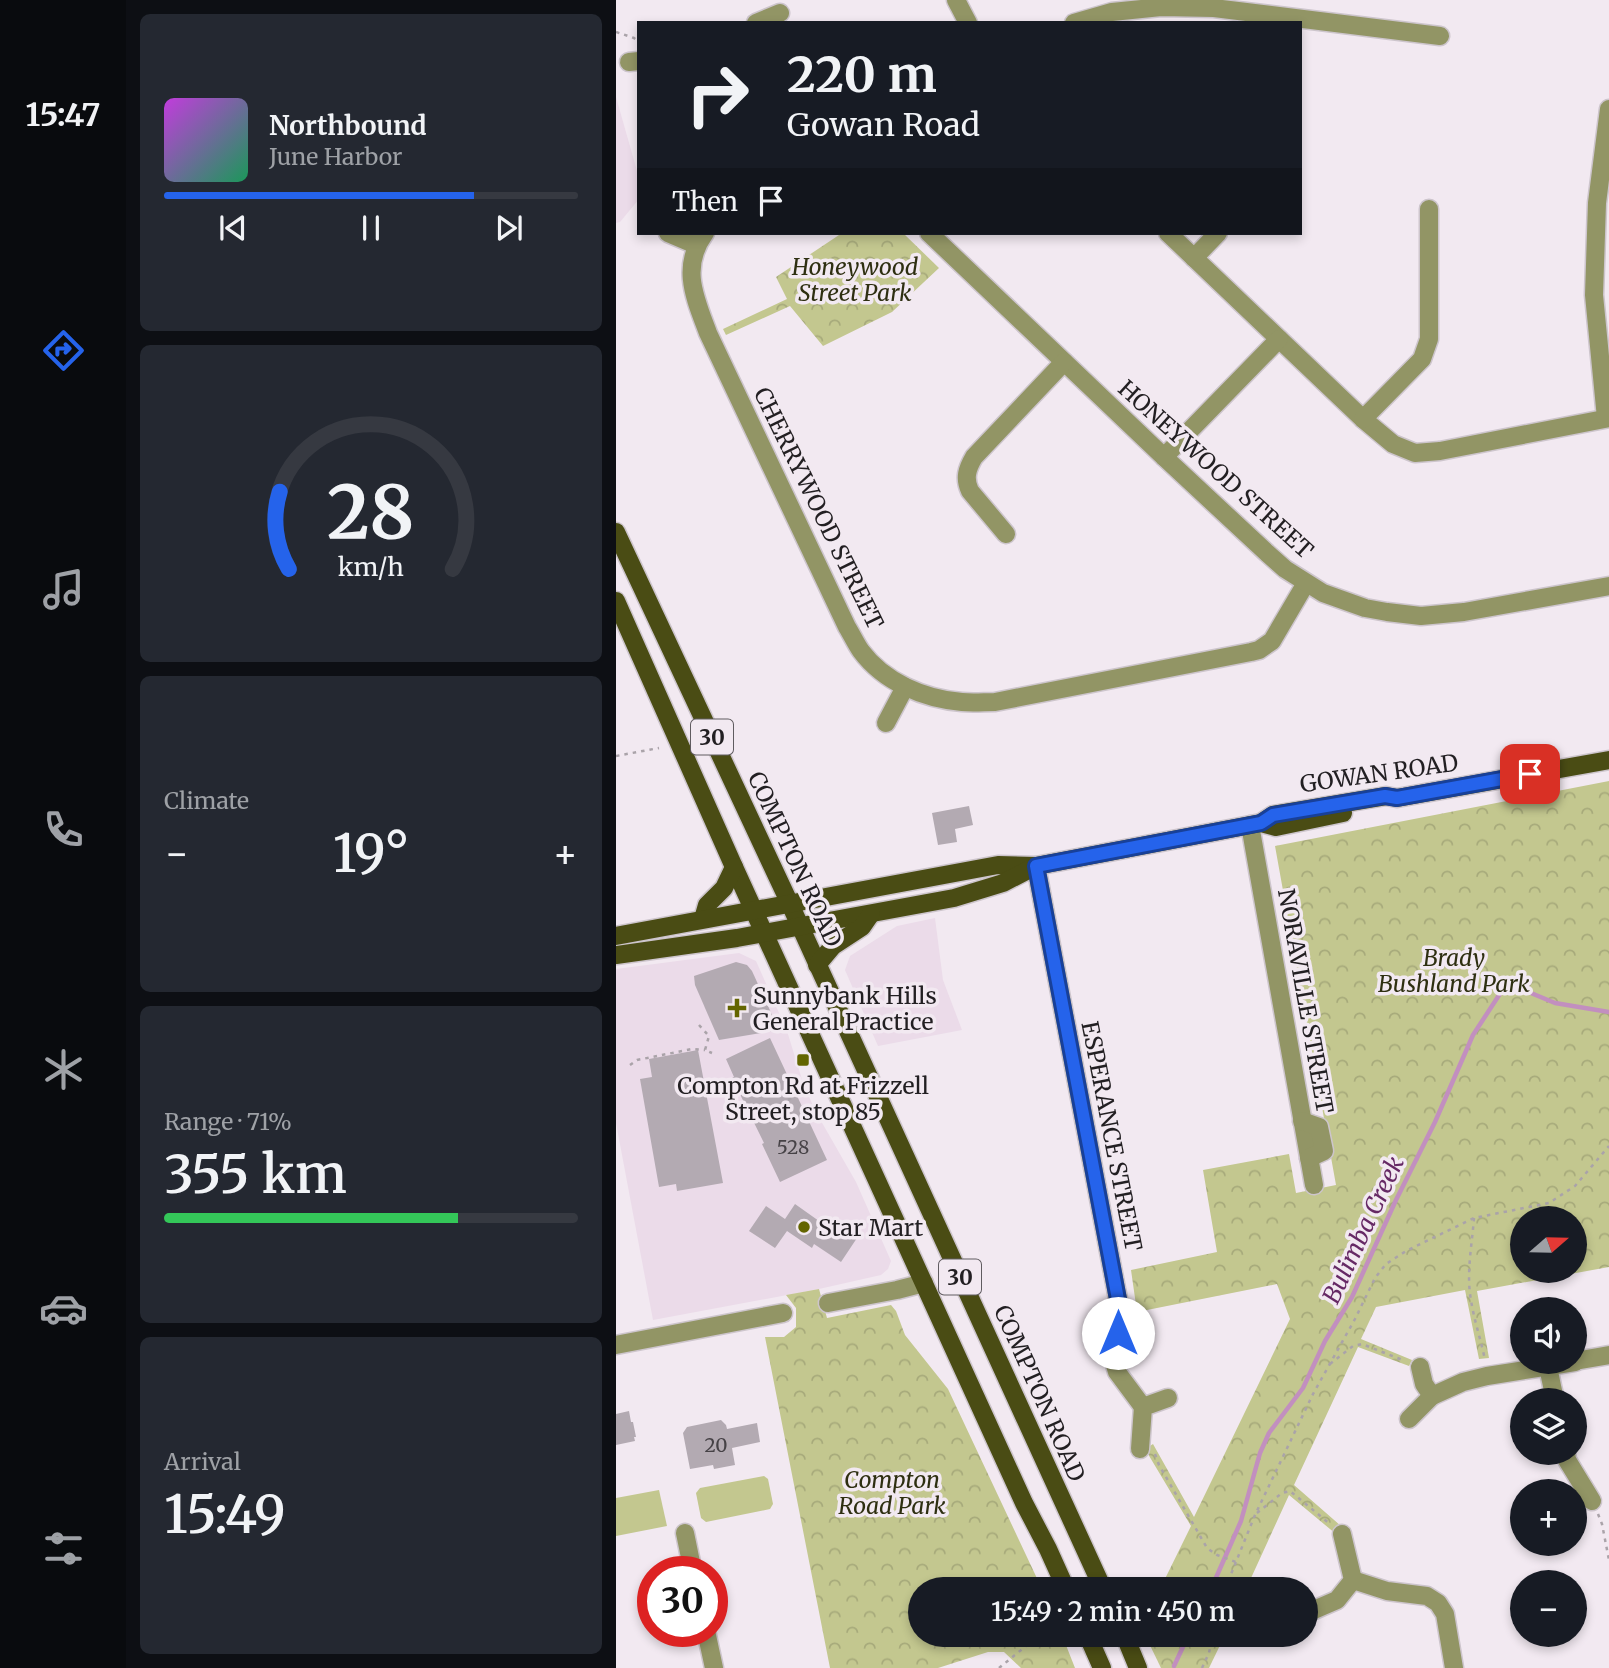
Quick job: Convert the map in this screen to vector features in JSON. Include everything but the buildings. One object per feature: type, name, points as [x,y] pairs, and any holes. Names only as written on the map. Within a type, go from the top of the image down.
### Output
[{"type":"main road","name":"COMPTON ROAD","points":[[616,532],[790,904],[1097,1577]]},
{"type":"main road","name":"30","points":[[616,601],[923,1283],[1061,1577]]},
{"type":"main road","name":"GOWAN ROAD","points":[[616,936],[998,865],[1036,866],[1256,824],[1273,815],[1296,810],[1385,796],[1397,798],[1609,760]]},
{"type":"main road","name":"GOWAN ROAD","points":[[616,955],[737,938],[954,898],[1003,883],[1036,866]]},
{"type":"main road","points":[[703,919],[707,905],[724,888],[734,867]]},
{"type":"main road","points":[[817,965],[833,946],[862,927],[872,914]]},
{"type":"main road","points":[[1093,1647],[1102,1668]]},
{"type":"main road","points":[[1129,1647],[1138,1668]]},
{"type":"street","points":[[956,0],[967,21]]},
{"type":"street","points":[[1081,21],[1112,12],[1161,7],[1213,8],[1440,36]]},
{"type":"street","points":[[760,21],[780,12]]},
{"type":"street","points":[[1170,235],[1363,419],[1394,444],[1415,453],[1440,452],[1607,418],[1594,295],[1597,202],[1609,109]]},
{"type":"street","points":[[1363,419],[1422,359],[1429,339],[1429,209]]},
{"type":"street","points":[[679,235],[700,239]]},
{"type":"street","name":"HONEYWOOD STREET","points":[[931,235],[1267,553],[1285,569],[1323,593],[1365,608],[1420,616],[1464,612],[1609,586]]},
{"type":"street","points":[[1194,258],[1216,235]]},
{"type":"street","name":"CHERRYWOOD STREET","points":[[700,239],[691,270],[693,291],[708,333],[847,627],[862,653],[885,675],[905,687],[929,696],[960,702],[995,702],[1259,650],[1272,641],[1306,583]]},
{"type":"street","points":[[1164,457],[1279,339]]},
{"type":"street","points":[[1006,534],[970,491],[966,475],[968,467],[974,457],[1064,362]]},
{"type":"street","points":[[886,723],[905,687]]},
{"type":"street","name":"NORAVILLE STREET","points":[[1256,824],[1314,1185]]},
{"type":"street","name":"ESPERANCE STREET","points":[[1036,866],[1121,1315],[1112,1354],[1117,1373],[1143,1407]]},
{"type":"street","points":[[828,1304],[923,1283]]},
{"type":"street","points":[[616,1345],[783,1313]]},
{"type":"street","points":[[1587,1360],[1609,1355]]},
{"type":"street","points":[[1420,1367],[1424,1384],[1432,1396]]},
{"type":"street","points":[[1409,1419],[1432,1396],[1463,1382],[1510,1373]]},
{"type":"street","points":[[1140,1449],[1143,1407],[1168,1398]]},
{"type":"street","points":[[1570,1465],[1592,1501]]},
{"type":"street","points":[[685,1533],[690,1556]]},
{"type":"street","points":[[1342,1534],[1353,1580]]},
{"type":"street","points":[[1318,1609],[1336,1600],[1353,1580]]},
{"type":"street","points":[[1353,1580],[1387,1591],[1427,1596],[1438,1603],[1445,1614],[1454,1668]]},
{"type":"street","points":[[709,1647],[714,1668]]},
{"type":"path","points":[[616,32],[637,40]]},
{"type":"path","points":[[616,756],[659,748]]},
{"type":"path","points":[[699,1024],[709,1036],[705,1050]]},
{"type":"path","points":[[631,1065],[637,1059],[692,1049],[705,1050],[712,1054]]},
{"type":"path","points":[[742,1122],[811,1089]]},
{"type":"path","points":[[1230,1577],[1255,1515],[1328,1366],[1355,1320],[1375,1278],[1386,1264],[1406,1251],[1474,1218],[1549,1203],[1576,1186],[1609,1146]]},
{"type":"path","points":[[1474,1218],[1469,1273],[1471,1300],[1481,1337],[1487,1376]]},
{"type":"path","points":[[1328,1366],[1353,1346],[1362,1344],[1420,1367]]},
{"type":"path","points":[[1141,1429],[1207,1548],[1236,1562]]},
{"type":"path","points":[[1255,1515],[1282,1493],[1290,1491],[1342,1534]]},
{"type":"path","points":[[1592,1501],[1602,1524],[1609,1560]]},
{"type":"path","points":[[999,1668],[1025,1647]]},
{"type":"path","points":[[1202,1668],[1210,1647]]},
{"type":"shaded area","points":[[616,97],[637,171],[637,201],[620,222],[616,223]]},
{"type":"shaded area","points":[[935,918],[943,980],[962,1030],[878,1046],[845,970],[850,956],[897,926]]},
{"type":"shaded area","points":[[739,953],[756,961],[787,1031],[804,1086],[856,1182],[891,1261],[888,1269],[881,1275],[653,1320],[616,1123],[616,969]]},
{"type":"green space","name":"Honeywood Street Park","points":[[839,235],[905,235],[939,268],[892,312],[823,346],[790,306],[726,335],[723,329],[787,299],[776,277]]},
{"type":"green space","name":"Brady Bushland Park","points":[[1609,781],[1609,1267],[1587,1271],[1587,1206],[1510,1206],[1510,1283],[1521,1283],[1477,1291],[1489,1358],[1479,1359],[1465,1290],[1376,1307],[1361,1339],[1412,1360],[1409,1366],[1358,1347],[1294,1485],[1341,1526],[1336,1534],[1289,1495],[1251,1577],[1166,1577],[1191,1526],[1145,1449],[1153,1444],[1194,1517],[1290,1319],[1277,1284],[1137,1312],[1131,1270],[1217,1252],[1203,1170],[1289,1154],[1296,1193],[1336,1185],[1275,846]]},
{"type":"green space","name":"Compton Road Park","points":[[819,1289],[827,1318],[891,1305],[905,1335],[948,1389],[1036,1577],[908,1577],[908,1647],[1067,1647],[1075,1668],[1021,1668],[1004,1652],[988,1652],[938,1668],[830,1668],[765,1337],[784,1337],[796,1327],[796,1308],[786,1295]]},
{"type":"green space","points":[[764,1476],[768,1479],[773,1504],[770,1509],[706,1522],[701,1518],[696,1493],[700,1488]]},
{"type":"green space","points":[[659,1490],[667,1526],[616,1536],[616,1498]]},
{"type":"green space","points":[[1151,1647],[1219,1647],[1209,1668],[1161,1668]]},
{"type":"waterway","name":"Bulimba Creek","points":[[1216,1577],[1241,1521],[1260,1453],[1269,1433],[1303,1388],[1325,1341],[1352,1297],[1473,1035],[1507,983],[1555,1003],[1609,1012]]},
{"type":"waterway","name":"Bulimba Creek","points":[[1174,1666],[1183,1647]]},
{"type":"place","name":"Sunnybank Hills General Practice","points":[[737,1008]]},
{"type":"place","name":"Compton Rd at Frizzell Street, stop 85","points":[[803,1060]]},
{"type":"place","name":"Star Mart","points":[[804,1227]]},
{"type":"route","points":[[1118,1333],[1121,1315],[1036,866],[1261,823],[1273,815],[1296,810],[1385,796],[1397,798],[1530,774]]}]
